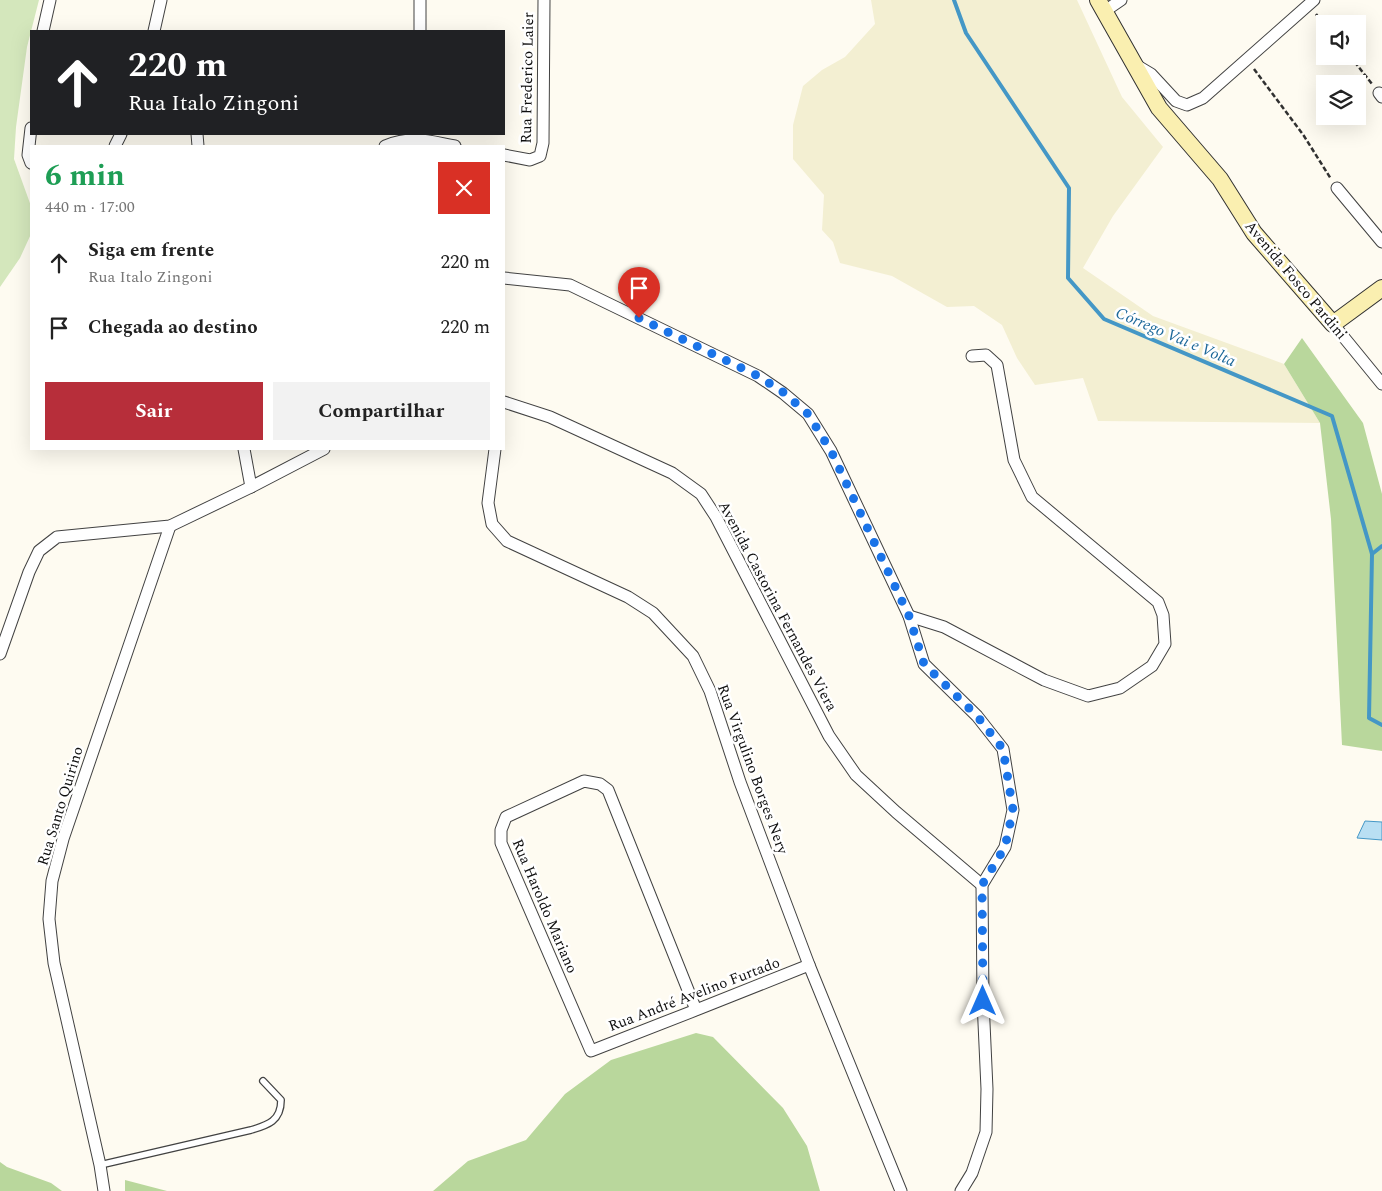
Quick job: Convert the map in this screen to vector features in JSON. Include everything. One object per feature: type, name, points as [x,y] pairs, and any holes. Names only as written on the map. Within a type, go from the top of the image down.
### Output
[{"type":"street","points":[[43,30],[50,0]]},
{"type":"street","points":[[154,30],[161,0]]},
{"type":"street","points":[[420,0],[420,30]]},
{"type":"street","name":"Rua Frederico Laier","points":[[505,155],[530,160],[540,156],[543,143],[544,0]]},
{"type":"street","points":[[1101,6],[1121,0]]},
{"type":"street","points":[[1136,66],[1151,74],[1176,101],[1187,105],[1203,98],[1311,3]]},
{"type":"street","name":"Avenida Fosco Pardini","points":[[1101,6],[1159,108],[1220,179],[1254,234],[1333,324],[1382,384]]},
{"type":"street","points":[[30,135],[28,155],[30,160]]},
{"type":"street","points":[[388,145],[414,136],[452,145]]},
{"type":"street","points":[[1338,188],[1382,242]]},
{"type":"street","points":[[505,278],[570,285],[758,376],[783,392],[808,414],[831,451],[909,616],[924,664],[977,716],[1003,749],[1013,810],[1005,847],[982,885],[983,1001],[987,1089],[986,1132],[972,1173],[961,1191]]},
{"type":"street","points":[[1333,324],[1382,288]]},
{"type":"street","points":[[909,616],[944,627],[1044,680],[1088,696],[1120,688],[1152,666],[1165,644],[1163,615],[1158,602],[1032,497],[1014,460],[997,365],[986,354],[972,356]]},
{"type":"street","name":"Avenida Castorina Fernandes Viera","points":[[505,402],[550,417],[672,473],[702,494],[716,517],[840,754],[856,775],[896,812],[982,885]]},
{"type":"street","points":[[244,450],[251,487]]},
{"type":"street","points":[[0,654],[29,572],[39,552],[57,537],[170,526],[322,450]]},
{"type":"street","name":"Rua Virgulino Borges Nery","points":[[495,450],[488,503],[492,524],[507,541],[628,598],[653,613],[693,656],[710,691],[740,782],[809,965],[901,1191]]},
{"type":"street","name":"Rua Santo Quirino","points":[[104,1191],[100,1165],[54,963],[49,919],[52,882],[63,839],[170,526]]},
{"type":"street","name":"Rua Haroldo Mariano","points":[[591,1050],[501,843],[500,830],[506,817],[584,782],[600,784],[608,790],[696,1010]]},
{"type":"street","name":"Rua André Avelino Furtado","points":[[591,1050],[809,965]]},
{"type":"lane","points":[[100,1165],[268,1125],[277,1117],[281,1110],[281,1100],[263,1081]]},
{"type":"path","points":[[1311,3],[1318,15]]},
{"type":"path","points":[[1247,60],[1304,136],[1338,188]]},
{"type":"path","points":[[1357,65],[1381,95]]},
{"type":"shaded area","points":[[871,0],[1077,0],[1122,97],[1163,147],[1113,216],[1083,268],[1153,316],[1284,364],[1320,423],[1098,421],[1083,378],[1035,385],[1017,358],[1002,325],[974,306],[947,307],[892,276],[840,263],[833,242],[822,230],[824,195],[793,159],[793,125],[803,86],[822,70],[845,57],[875,24]]},
{"type":"green space","points":[[0,0],[39,0],[27,47],[16,127],[14,159],[30,203],[30,236],[20,258],[0,287]]},
{"type":"green space","points":[[1302,338],[1363,423],[1382,494],[1382,751],[1342,745],[1331,519],[1320,423],[1284,364]]},
{"type":"green space","points":[[696,1033],[713,1037],[783,1108],[807,1146],[820,1191],[433,1191],[468,1161],[526,1140],[565,1094],[611,1060]]},
{"type":"green space","points":[[0,1162],[7,1167],[51,1183],[62,1191],[0,1191]]},
{"type":"green space","points":[[125,1180],[167,1191],[125,1191]]},
{"type":"water","points":[[1365,821],[1382,822],[1382,840],[1357,838]]},
{"type":"waterway","name":"Córrego Vai e Volta","points":[[954,0],[966,33],[1069,188],[1068,278],[1104,319],[1332,416],[1372,554],[1369,718],[1382,725]]},
{"type":"waterway","name":"Córrego Vai e Volta","points":[[1372,554],[1382,546]]},
{"type":"route","points":[[639,318],[758,376],[783,392],[808,414],[831,451],[909,616],[924,664],[977,716],[1003,749],[1013,810],[1005,847],[982,885],[983,1001]]}]
